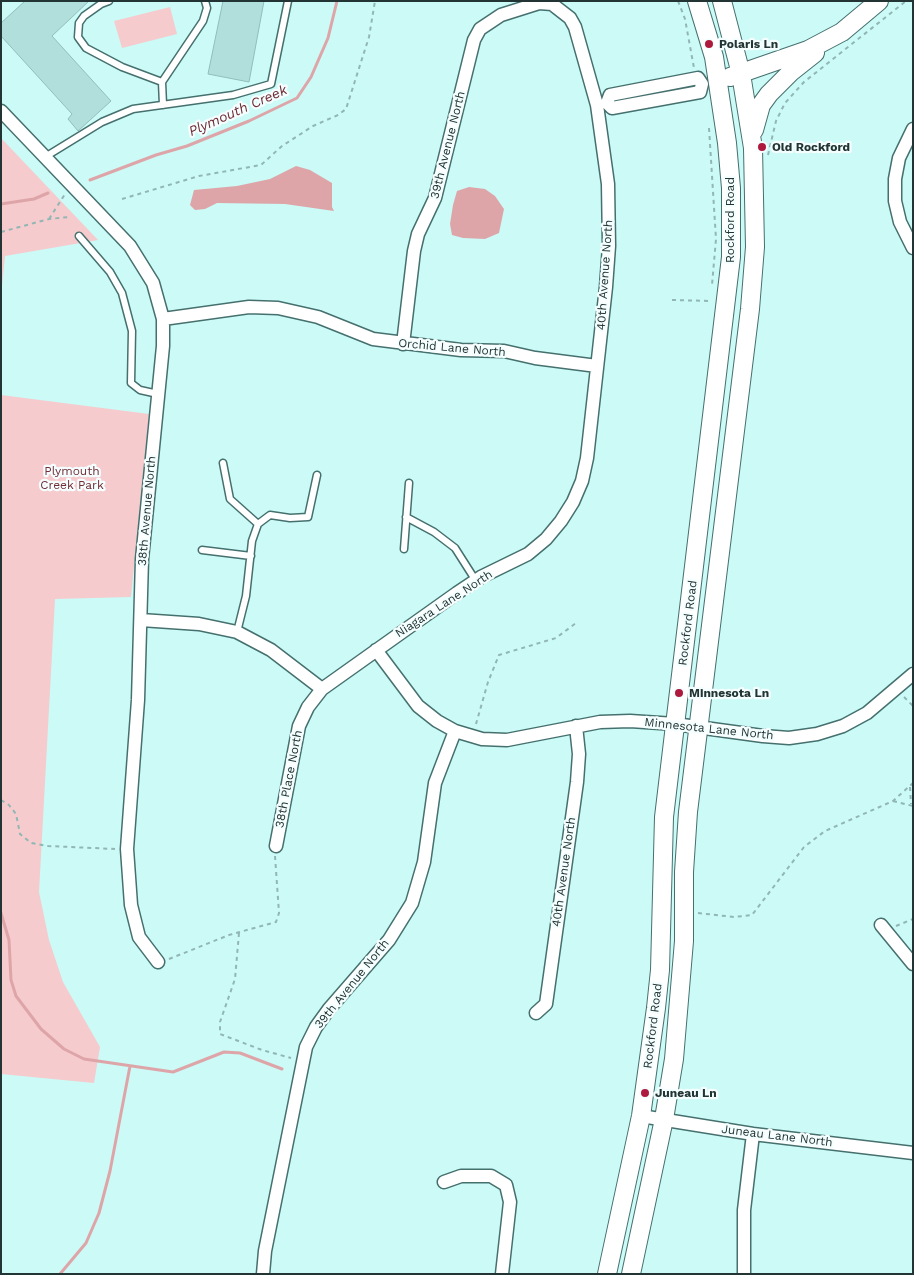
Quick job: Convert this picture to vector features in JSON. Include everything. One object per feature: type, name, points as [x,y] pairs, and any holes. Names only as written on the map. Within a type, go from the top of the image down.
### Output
[{"type":"main road","name":"Rockford Road","points":[[607,1274],[641,1116],[660,970],[664,817],[732,257],[731,188],[727,143],[710,83],[714,57],[697,1]]},
{"type":"main road","name":"Rockford Road","points":[[631,1274],[664,1119],[680,1003],[684,941],[684,872],[699,727],[750,309],[755,247],[761,151],[722,1]]},
{"type":"main road","points":[[761,151],[756,118],[769,94],[791,72],[880,1]]},
{"type":"main road","points":[[710,83],[808,50],[842,32]]},
{"type":"street","name":"40th Avenue North","points":[[501,15],[539,3],[552,4],[562,10],[575,27],[602,104],[607,165],[609,246],[590,432]]},
{"type":"street","name":"39th Avenue North","points":[[404,344],[414,251],[418,234],[435,198],[474,40],[480,29],[501,15]]},
{"type":"street","points":[[602,104],[612,108],[700,92],[710,83]]},
{"type":"street","name":"38th Avenue North","points":[[1,111],[130,246],[153,283],[163,318],[163,346],[142,559],[138,700],[128,849],[131,905],[139,937],[158,962]]},
{"type":"street","points":[[913,129],[899,158],[895,176],[895,201],[900,222],[913,248]]},
{"type":"street","name":"Orchid Lane North","points":[[163,318],[249,307],[278,308],[296,310],[318,317],[373,340],[461,350],[504,351],[535,358],[597,366]]},
{"type":"street","name":"Niagara Lane North","points":[[322,689],[476,581],[528,554],[546,539],[561,521],[573,502],[582,481],[590,432]]},
{"type":"street","points":[[141,620],[209,625],[237,632],[270,650],[322,689]]},
{"type":"street","name":"Minnesota Lane North","points":[[376,650],[418,706],[437,721],[455,731],[482,739],[507,740],[531,737],[576,726],[630,721],[675,724],[789,738],[817,734],[843,726],[867,713],[913,674]]},
{"type":"street","name":"38th Place North","points":[[276,846],[298,726],[308,707],[322,689]]},
{"type":"street","name":"40th Avenue North","points":[[536,1014],[546,1004],[572,821],[579,754],[576,726]]},
{"type":"street","name":"39th Avenue North","points":[[263,1274],[265,1251],[302,1060],[316,1027],[389,940],[412,903],[424,862],[434,783],[455,731]]},
{"type":"street","points":[[884,928],[913,964]]},
{"type":"street","name":"Juneau Lane North","points":[[641,1116],[753,1134],[913,1153]]},
{"type":"street","points":[[744,1274],[744,1210],[753,1134]]},
{"type":"street","points":[[444,1182],[461,1176],[491,1176],[506,1185],[510,1202],[502,1274]]},
{"type":"lane","points":[[109,1],[101,4],[84,16],[79,22],[78,37],[86,48],[122,67],[162,82]]},
{"type":"lane","points":[[163,105],[162,82],[203,21],[207,8],[205,1]]},
{"type":"lane","points":[[45,157],[102,122],[133,109],[233,95],[270,84],[288,1]]},
{"type":"lane","points":[[79,236],[110,272],[122,293],[132,331],[131,383],[140,390],[158,394]]},
{"type":"lane","points":[[222,463],[230,499],[258,524]]},
{"type":"lane","points":[[237,632],[246,596],[251,556],[258,524],[270,515],[290,518],[308,517],[317,475]]},
{"type":"lane","points":[[404,549],[410,483]]},
{"type":"lane","points":[[406,517],[434,532],[454,548],[476,581]]},
{"type":"lane","points":[[202,550],[251,556]]},
{"type":"path","points":[[122,199],[199,176],[261,166],[282,146],[312,126],[338,116],[346,109],[368,37],[374,1]]},
{"type":"path","points":[[761,151],[785,103],[804,82],[906,1]]},
{"type":"path","points":[[1,232],[49,219],[70,217]]},
{"type":"path","points":[[672,300],[711,301]]},
{"type":"path","points":[[472,736],[488,682],[499,654],[556,638],[576,624]]},
{"type":"path","points":[[693,913],[734,917],[752,915],[804,847],[825,831],[893,801],[913,783]]},
{"type":"path","points":[[893,801],[912,805],[910,786]]},
{"type":"path","points":[[1,800],[9,805],[16,814],[20,834],[31,843],[48,846],[128,849]]},
{"type":"path","points":[[158,962],[276,922],[278,918],[274,862],[276,846]]},
{"type":"path","points":[[884,928],[913,919]]},
{"type":"path","points":[[239,933],[235,979],[220,1022],[220,1034],[262,1050],[302,1060]]},
{"type":"green space","points":[[170,7],[177,34],[122,48],[114,21]]},
{"type":"green space","points":[[1,138],[98,240],[5,256],[1,295]]},
{"type":"green space","name":"Plymouth Creek Park","points":[[1,395],[149,414],[131,597],[55,599],[39,892],[49,940],[63,982],[100,1047],[94,1083],[1,1074]]},
{"type":"shaded area","points":[[296,166],[310,170],[332,183],[332,207],[334,211],[285,204],[217,203],[205,209],[195,210],[190,205],[194,190],[237,186],[270,179]]},
{"type":"shaded area","points":[[469,187],[485,189],[495,196],[504,209],[499,233],[485,239],[463,238],[452,235],[450,224],[457,191]]},
{"type":"building","points":[[25,1],[89,1],[52,36],[111,101],[78,131],[68,119],[72,114],[1,36],[1,23]]},
{"type":"building","points":[[223,1],[264,1],[249,82],[208,74]]},
{"type":"waterway","name":"Plymouth Creek","points":[[90,180],[156,155],[187,146],[249,121],[297,98],[311,77],[328,38],[337,1]]},
{"type":"waterway","name":"Plymouth Creek","points":[[1,204],[34,199],[48,193]]},
{"type":"waterway","points":[[1,913],[9,940],[11,980],[16,996],[41,1029],[64,1049],[84,1059],[173,1072],[224,1052],[240,1053],[282,1069]]},
{"type":"waterway","points":[[60,1274],[86,1243],[99,1213],[110,1171],[130,1066]]},
{"type":"place","name":"Polaris Ln","points":[[709,44]]},
{"type":"place","name":"Old Rockford","points":[[762,147]]},
{"type":"place","name":"Minnesota Ln","points":[[679,693]]},
{"type":"place","name":"Juneau Ln","points":[[645,1093]]}]
